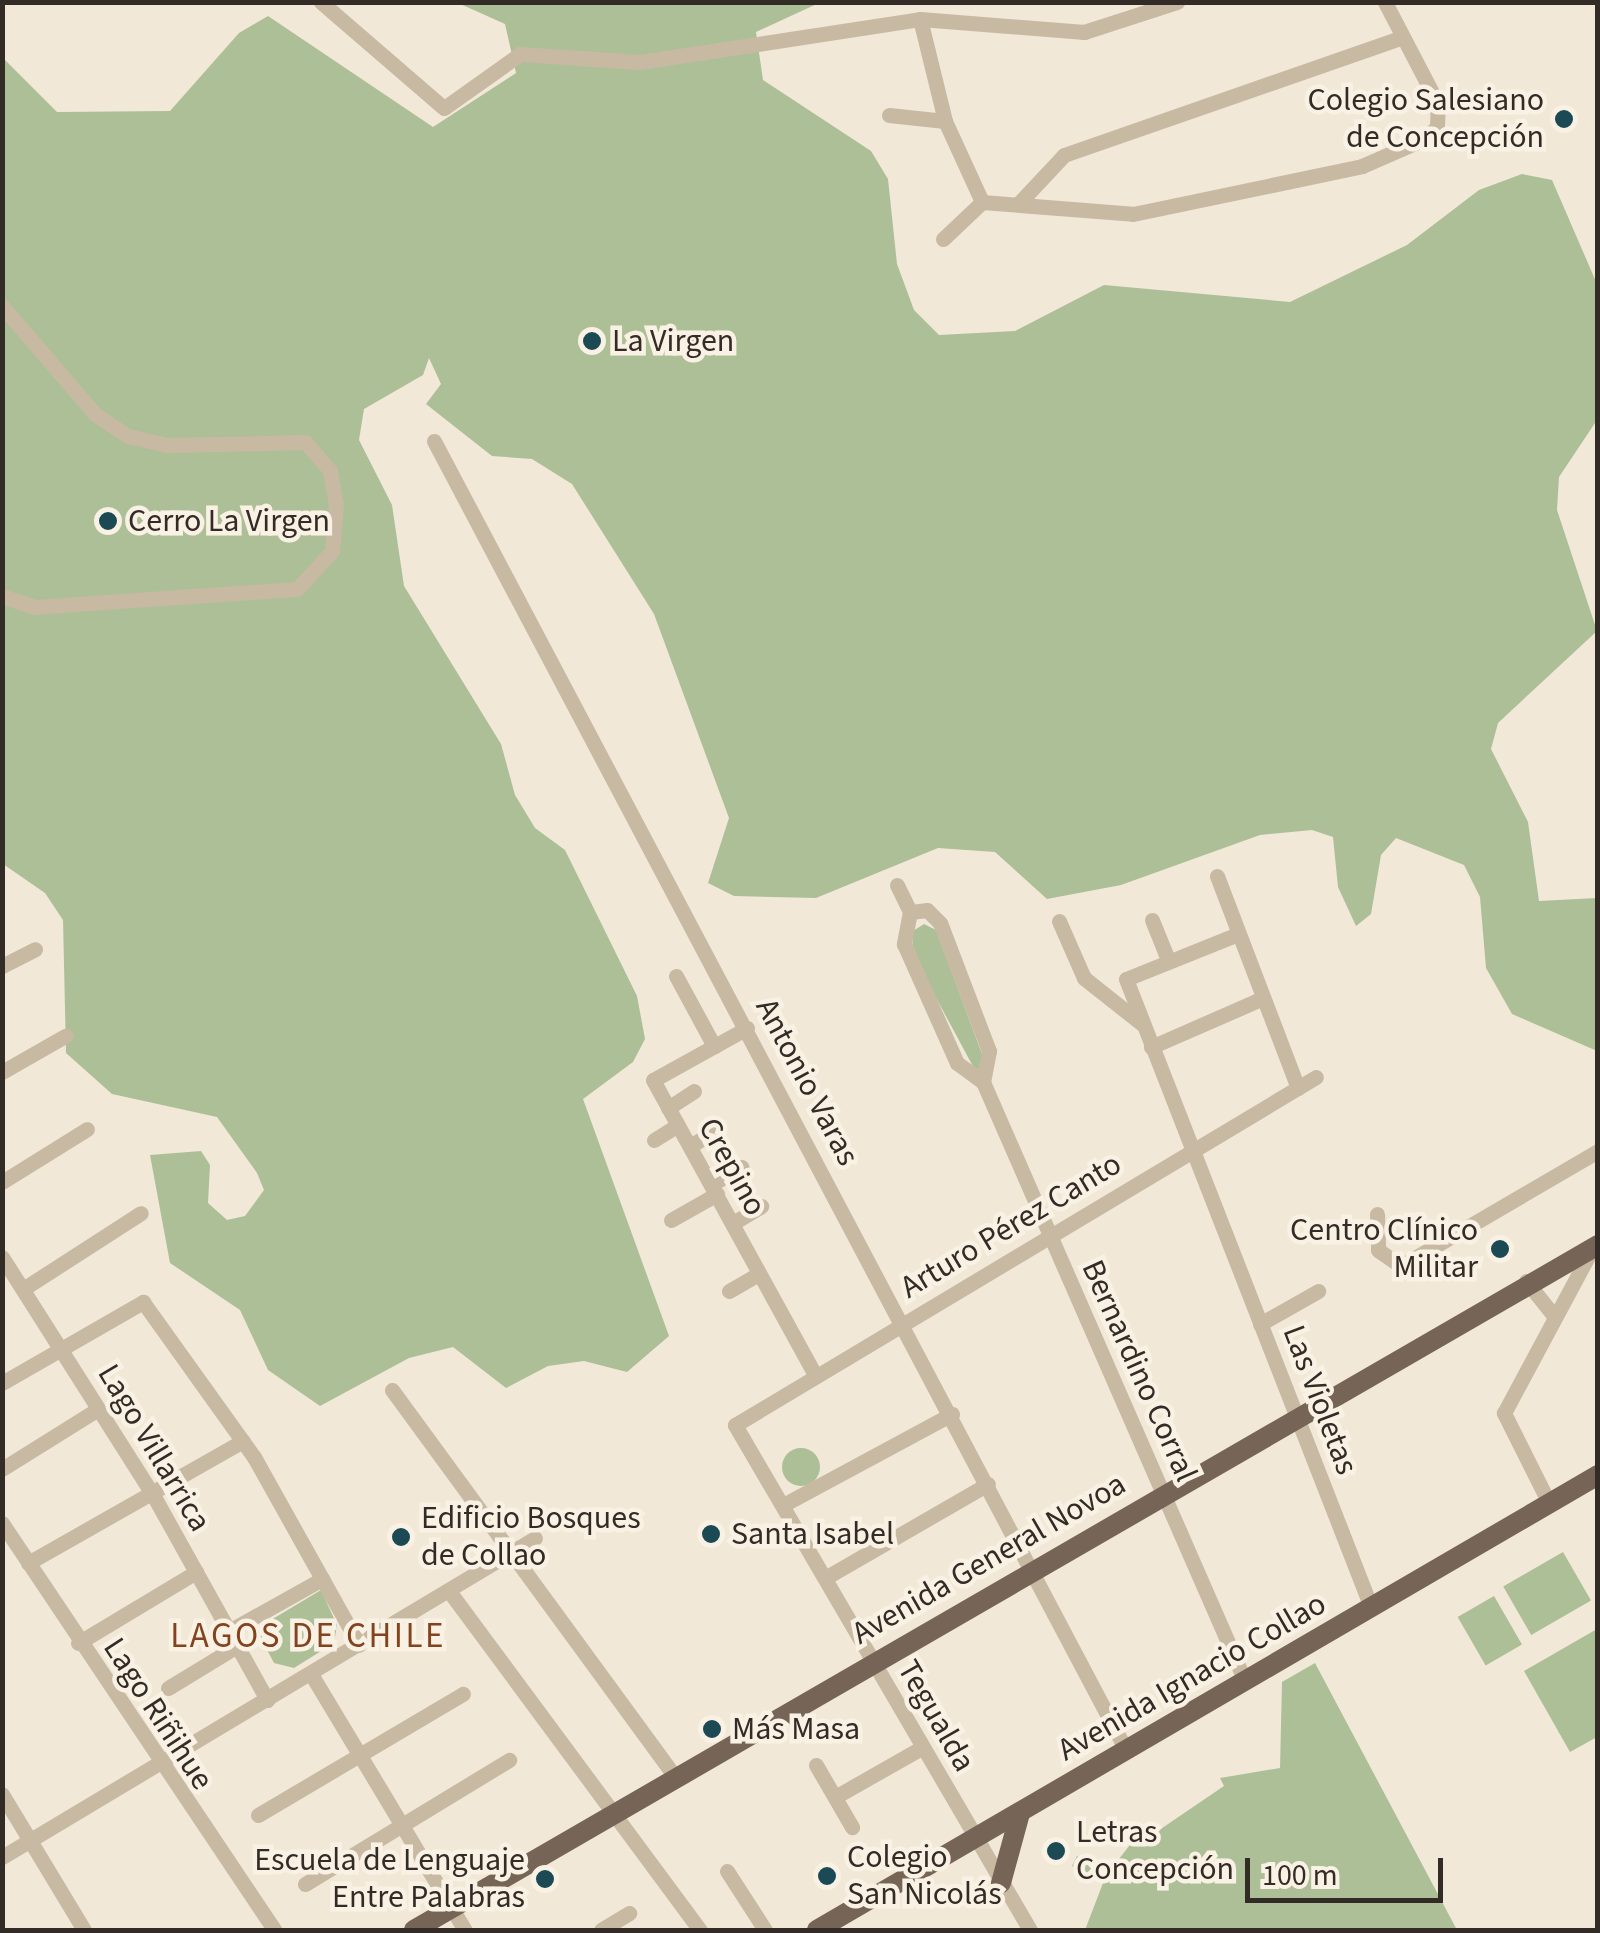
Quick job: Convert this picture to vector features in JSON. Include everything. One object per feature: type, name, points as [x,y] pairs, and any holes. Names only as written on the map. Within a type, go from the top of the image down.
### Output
[{"type":"main road","name":"Avenida General Novoa","points":[[414,1930],[1526,1280],[1595,1246]]},
{"type":"main road","name":"Avenida Ignacio Collao","points":[[824,1929],[1598,1475]]},
{"type":"main road","points":[[1001,1882],[1022,1811]]},
{"type":"street","points":[[321,2],[437,107],[456,104],[489,69],[520,54],[624,64],[920,18],[1084,32],[1150,6],[1177,2]]},
{"type":"street","points":[[943,238],[982,202],[1176,210],[1401,153],[1432,132],[1440,113],[1398,39],[1385,2]]},
{"type":"street","points":[[920,18],[945,121],[982,202]]},
{"type":"street","points":[[1018,203],[1064,155],[1398,39]]},
{"type":"street","points":[[889,115],[945,121]]},
{"type":"street","points":[[2,306],[95,414],[128,436],[167,445],[305,442],[330,471],[336,504],[332,551],[297,589],[35,607],[2,596]]},
{"type":"street","name":"Antonio Varas","points":[[434,442],[904,1321],[1126,1750]]},
{"type":"street","points":[[1217,876],[1233,936],[1298,1088]]},
{"type":"street","name":"Bernardino Corral","points":[[897,885],[910,912],[904,944],[958,1063],[983,1082],[1245,1681]]},
{"type":"street","name":"Bernardino Corral","points":[[910,912],[928,910],[940,923],[989,1051],[983,1082]]},
{"type":"street","points":[[1152,920],[1167,956],[1233,936]]},
{"type":"street","points":[[1059,921],[1084,978],[1142,1024]]},
{"type":"street","points":[[2,966],[35,948]]},
{"type":"street","name":"Las Violetas","points":[[1167,956],[1127,974],[1142,1024],[1371,1607]]},
{"type":"street","points":[[676,976],[714,1046]]},
{"type":"street","points":[[1151,1047],[1262,999]]},
{"type":"street","name":"Crepino","points":[[747,1028],[653,1080],[815,1376]]},
{"type":"street","points":[[2,1072],[65,1036]]},
{"type":"street","name":"Arturo Pérez Canto","points":[[735,1425],[1316,1077]]},
{"type":"street","points":[[668,1108],[694,1092]]},
{"type":"street","points":[[654,1140],[678,1125]]},
{"type":"street","points":[[2,1182],[87,1129]]},
{"type":"street","points":[[690,1146],[718,1129]]},
{"type":"street","points":[[1378,1214],[1378,1250],[1397,1268],[1598,1152]]},
{"type":"street","points":[[671,1220],[741,1167]]},
{"type":"street","points":[[733,1223],[761,1206]]},
{"type":"street","points":[[23,1289],[141,1213]]},
{"type":"street","points":[[1549,1503],[1504,1413],[1595,1246]]},
{"type":"street","name":"Lago Villarrica","points":[[2,1257],[152,1494],[267,1700]]},
{"type":"street","points":[[729,1291],[759,1274]]},
{"type":"street","points":[[1526,1280],[1554,1316]]},
{"type":"street","points":[[1260,1324],[1318,1291]]},
{"type":"street","points":[[2,1383],[139,1301],[243,1441],[359,1645]]},
{"type":"street","points":[[392,1390],[676,1778]]},
{"type":"street","points":[[2,1469],[98,1409]]},
{"type":"street","points":[[783,1506],[952,1414]]},
{"type":"street","name":"Tegualda","points":[[735,1425],[1030,1930]]},
{"type":"street","points":[[28,1564],[243,1441]]},
{"type":"street","points":[[825,1578],[988,1484]]},
{"type":"street","name":"Lago Riñihue","points":[[2,1524],[156,1766],[274,1930]]},
{"type":"street","points":[[2,1857],[535,1538]]},
{"type":"street","points":[[78,1643],[196,1572]]},
{"type":"street","points":[[168,1688],[233,1638],[322,1580]]},
{"type":"street","points":[[448,1591],[700,1930]]},
{"type":"street","points":[[251,1672],[289,1687]]},
{"type":"street","points":[[311,1674],[465,1930]]},
{"type":"street","points":[[258,1814],[463,1694]]},
{"type":"street","points":[[835,1797],[922,1748]]},
{"type":"street","points":[[305,1884],[509,1760]]},
{"type":"street","points":[[816,1765],[852,1827]]},
{"type":"street","points":[[2,1794],[84,1930]]},
{"type":"street","points":[[727,1871],[765,1930]]},
{"type":"street","points":[[600,1930],[629,1913]]},
{"type":"green space","points":[[458,3],[819,3],[756,32],[763,80],[871,151],[888,179],[897,264],[914,310],[939,335],[1015,331],[1104,285],[1290,302],[1407,245],[1479,190],[1522,174],[1552,180],[1597,284],[1597,420],[1559,477],[1557,510],[1597,631],[1498,723],[1491,749],[1528,822],[1539,901],[1597,898],[1597,1051],[1512,1014],[1486,968],[1480,897],[1464,865],[1396,838],[1381,855],[1371,914],[1356,926],[1338,887],[1333,837],[1312,830],[1260,835],[1121,885],[1047,899],[995,852],[938,848],[816,898],[734,896],[708,883],[729,818],[654,614],[572,484],[532,459],[492,456],[426,404],[441,384],[429,358],[423,375],[364,409],[359,440],[392,505],[404,586],[501,744],[515,795],[535,828],[565,850],[637,996],[645,1039],[633,1062],[583,1099],[669,1336],[627,1372],[584,1361],[548,1366],[506,1388],[453,1347],[409,1358],[320,1406],[268,1370],[240,1310],[170,1263],[150,1155],[201,1151],[210,1165],[208,1203],[227,1220],[245,1216],[264,1190],[257,1173],[217,1117],[112,1094],[66,1053],[63,920],[45,893],[3,864],[2,57],[57,112],[170,111],[239,33],[268,16],[433,127],[516,73],[505,24]]},
{"type":"green space","points":[[924,924],[936,930],[985,1062],[976,1072],[912,953],[913,931]]},
{"type":"green space","points":[[801,1448],[814,1454],[820,1467],[814,1480],[801,1486],[788,1480],[782,1467],[788,1454]]},
{"type":"green space","points":[[1563,1552],[1591,1600],[1531,1635],[1503,1587]]},
{"type":"green space","points":[[321,1590],[337,1625],[334,1643],[294,1668],[274,1663],[256,1629]]},
{"type":"green space","points":[[1494,1596],[1522,1644],[1486,1665],[1458,1617]]},
{"type":"green space","points":[[1597,1629],[1597,1737],[1570,1752],[1524,1671]]},
{"type":"green space","points":[[1315,1663],[1457,1930],[1085,1930],[1103,1883],[1072,1866],[1077,1856],[1108,1873],[1140,1832],[1146,1839],[1224,1786],[1220,1778],[1280,1768],[1282,1682]]},
{"type":"place","name":"Colegio Salesiano de Concepción","points":[[1564,119]]},
{"type":"place","name":"La Virgen","points":[[592,341]]},
{"type":"place","name":"Cerro La Virgen","points":[[108,521]]},
{"type":"place","name":"Centro Clínico Militar","points":[[1500,1249]]},
{"type":"place","name":"Santa Isabel","points":[[711,1534]]},
{"type":"place","name":"Edificio Bosques de Collao","points":[[401,1537]]},
{"type":"place","name":"Más Masa","points":[[712,1729]]},
{"type":"place","name":"Letras Concepción","points":[[1056,1851]]},
{"type":"place","name":"Colegio San Nicolás","points":[[827,1876]]},
{"type":"place","name":"Escuela de Lenguaje Entre Palabras","points":[[545,1879]]},
{"type":"district","name":"LAGOS DE CHILE","points":[[308,1636]]}]
